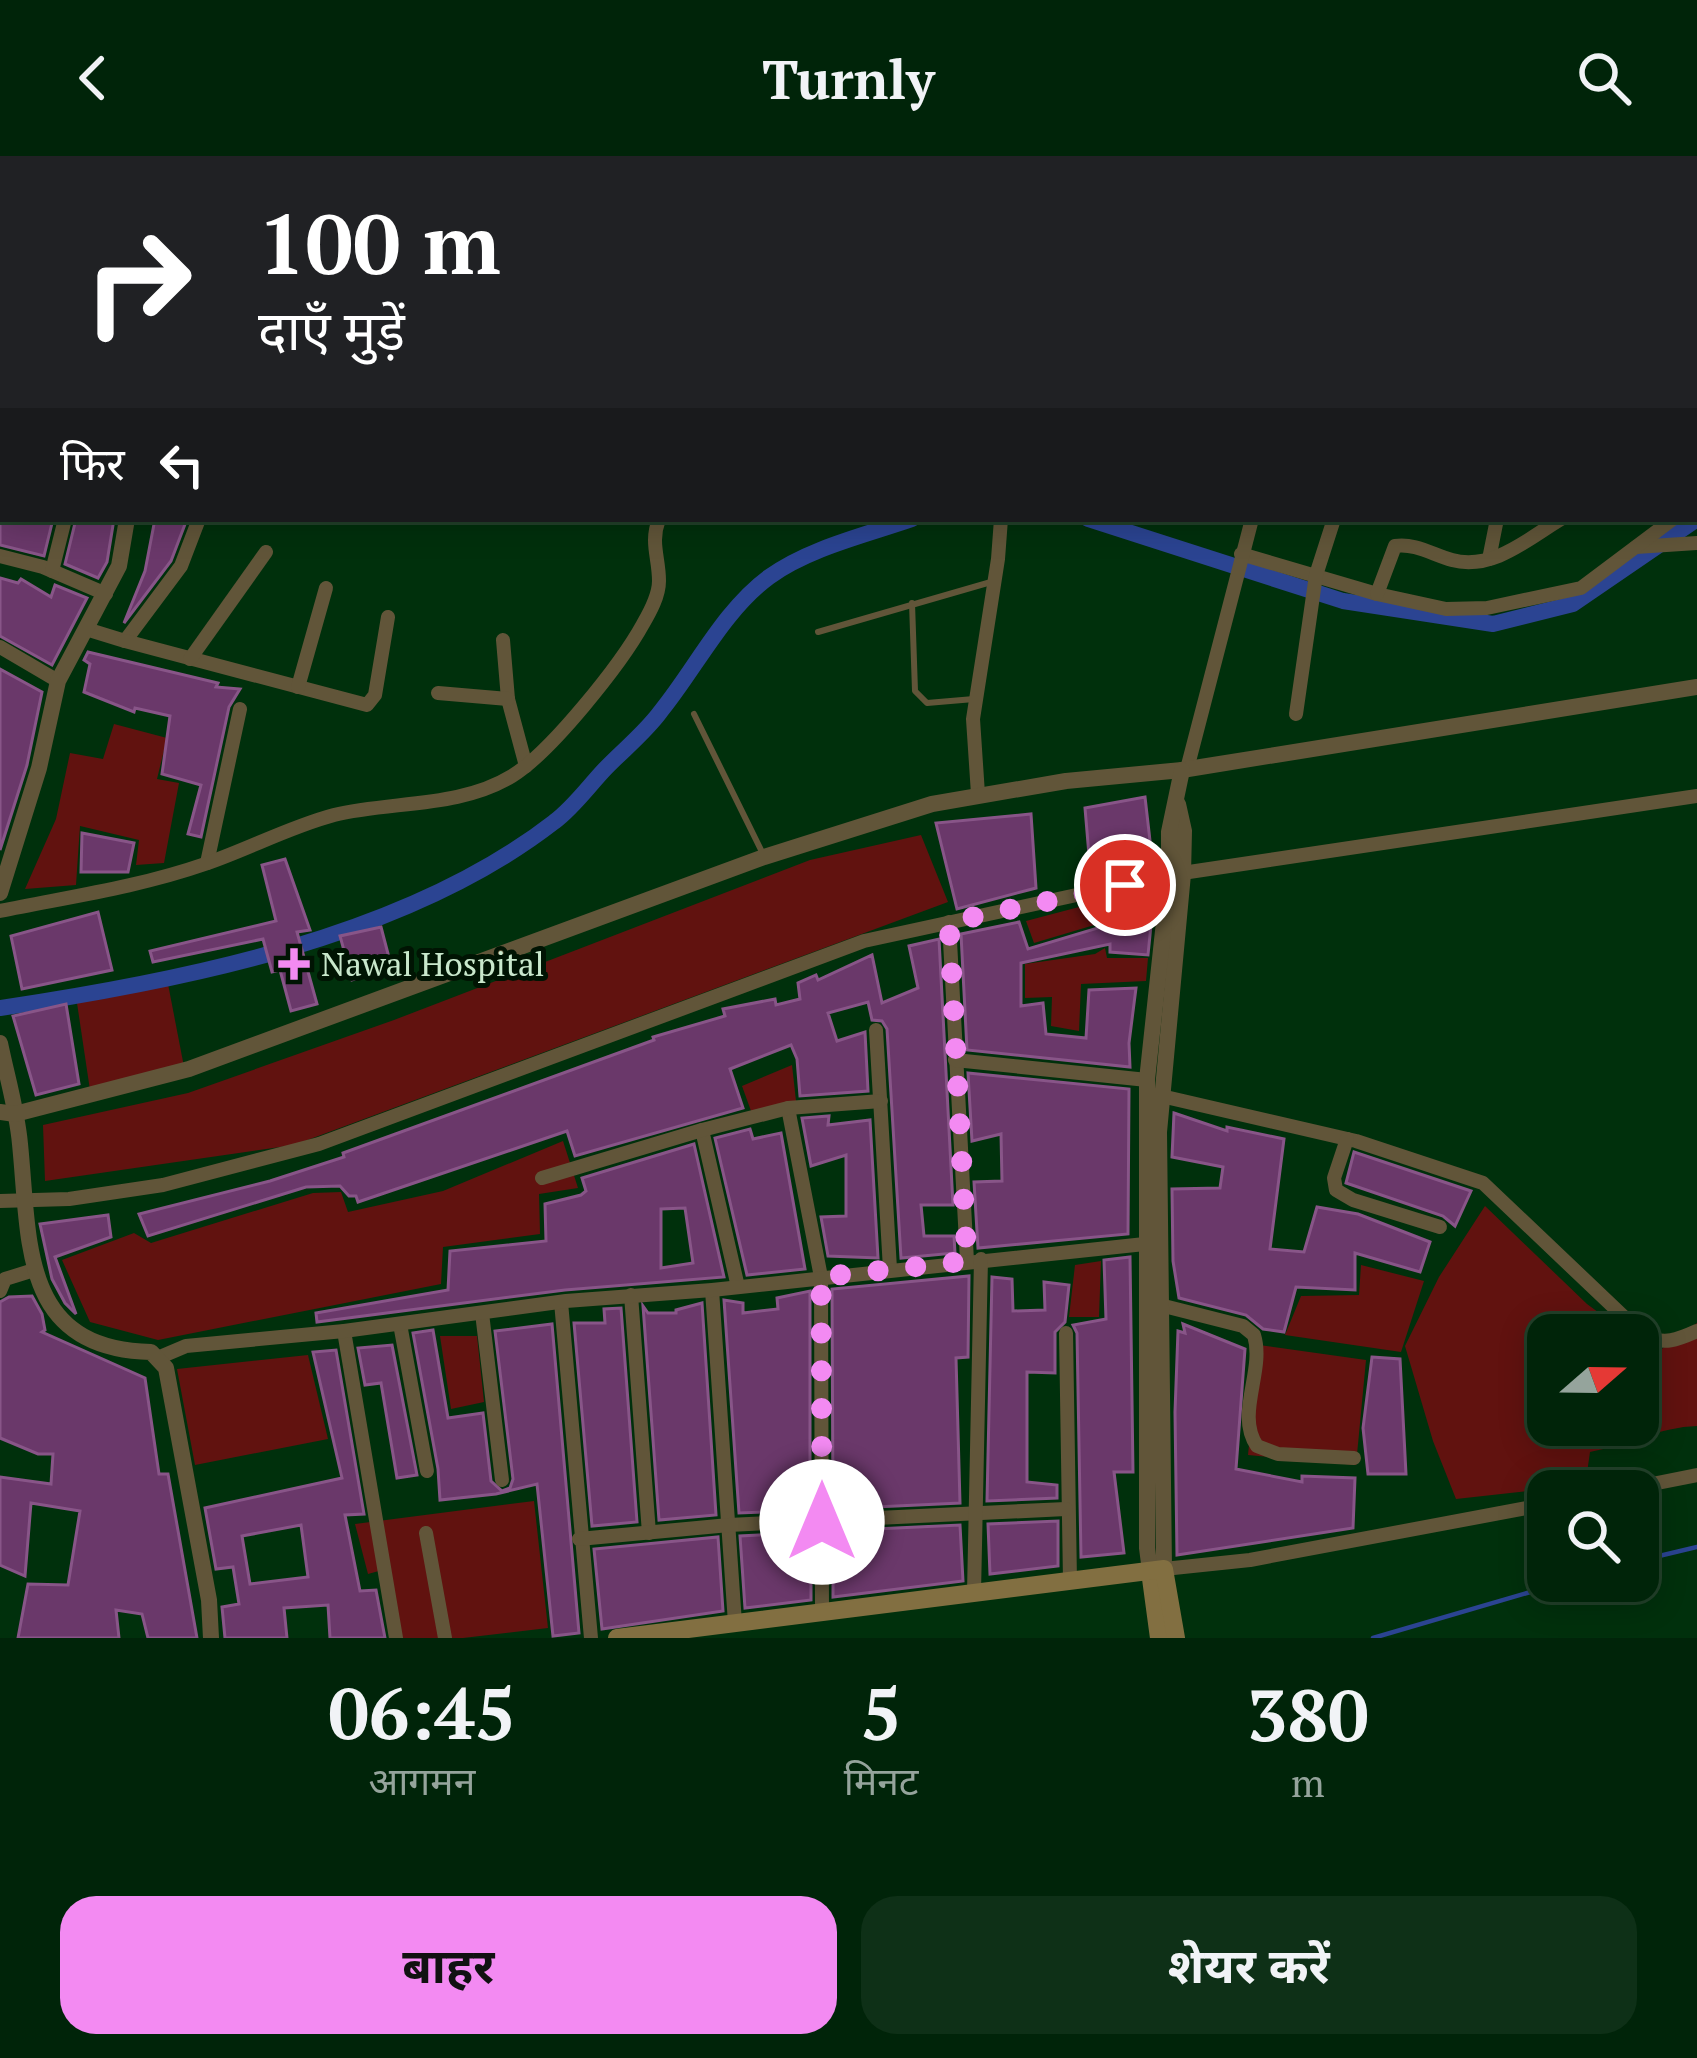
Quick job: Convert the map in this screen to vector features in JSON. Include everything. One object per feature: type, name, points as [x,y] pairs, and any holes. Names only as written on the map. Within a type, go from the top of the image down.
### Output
[{"type":"main road","points":[[617,1638],[1157,1570],[1164,1611],[1176,1638]]},
{"type":"main road","points":[[1159,1638],[1164,1611]]},
{"type":"street","points":[[52,571],[64,522]]},
{"type":"street","points":[[0,893],[39,768],[58,682],[106,594],[124,547],[127,522]]},
{"type":"street","points":[[125,641],[181,566],[198,522]]},
{"type":"street","points":[[0,911],[152,880],[337,814],[461,795],[495,784],[526,766],[602,685],[643,625],[657,594],[653,536],[658,522]]},
{"type":"street","points":[[978,794],[973,719],[1000,522]]},
{"type":"street","points":[[1157,1570],[1147,1549],[1151,1090],[1184,831],[1177,803],[1251,522]]},
{"type":"street","points":[[1296,714],[1316,574],[1333,522]]},
{"type":"street","points":[[1489,559],[1496,522]]},
{"type":"street","points":[[1377,594],[1395,546],[1412,545],[1454,561],[1489,559],[1556,522]]},
{"type":"street","points":[[1241,554],[1446,609],[1504,607],[1581,588],[1669,522]]},
{"type":"street","points":[[1633,548],[1697,543]]},
{"type":"street","points":[[190,659],[266,552]]},
{"type":"street","points":[[0,556],[106,594]]},
{"type":"street","points":[[298,687],[326,588]]},
{"type":"street","points":[[86,629],[363,705],[370,704],[388,617]]},
{"type":"street","points":[[502,640],[508,699],[526,766]]},
{"type":"street","points":[[0,646],[58,682]]},
{"type":"street","points":[[8,1113],[190,1069],[764,857],[898,813],[978,794],[1185,769],[1697,687]]},
{"type":"street","points":[[437,693],[508,699]]},
{"type":"street","points":[[207,863],[240,710]]},
{"type":"street","points":[[0,1201],[69,1199],[163,1185],[283,1155],[524,1070],[833,951],[949,922],[1176,875],[1697,796]]},
{"type":"street","points":[[949,922],[955,1060],[974,1260],[974,1593]]},
{"type":"street","points":[[876,1030],[890,1269]]},
{"type":"street","points":[[0,1043],[34,1270],[49,1299],[77,1332],[102,1347],[151,1352],[166,1368],[209,1600],[211,1638]]},
{"type":"street","points":[[955,1060],[1151,1090],[1348,1139],[1483,1183],[1644,1336],[1658,1342],[1675,1341],[1697,1331]]},
{"type":"street","points":[[542,1178],[788,1108],[881,1101]]},
{"type":"street","points":[[788,1108],[821,1277],[822,1612]]},
{"type":"street","points":[[702,1130],[738,1287]]},
{"type":"street","points":[[1348,1139],[1334,1178],[1336,1190],[1353,1200],[1440,1227]]},
{"type":"street","points":[[160,1357],[186,1346],[561,1302],[1153,1243]]},
{"type":"street","points":[[1153,1243],[1160,1305],[1157,1570]]},
{"type":"street","points":[[0,1291],[5,1279],[34,1270]]},
{"type":"street","points":[[712,1290],[735,1623]]},
{"type":"street","points":[[631,1294],[649,1533]]},
{"type":"street","points":[[561,1302],[591,1638]]},
{"type":"street","points":[[1160,1305],[1250,1330],[1257,1343],[1257,1358],[1248,1424],[1257,1446],[1278,1454],[1354,1458]]},
{"type":"street","points":[[482,1313],[502,1480]]},
{"type":"street","points":[[400,1324],[427,1472]]},
{"type":"street","points":[[344,1331],[396,1638]]},
{"type":"street","points":[[1066,1333],[1070,1581]]},
{"type":"street","points":[[1659,1483],[1697,1475]]},
{"type":"street","points":[[1157,1570],[1271,1557],[1527,1508]]},
{"type":"street","points":[[579,1539],[729,1525],[1066,1509]]},
{"type":"street","points":[[426,1533],[446,1638]]},
{"type":"lane","points":[[818,632],[994,581]]},
{"type":"lane","points":[[912,603],[916,692],[927,703],[976,699]]},
{"type":"lane","points":[[694,714],[764,857]]},
{"type":"shaded area","points":[[114,724],[167,738],[157,779],[179,783],[164,863],[136,865],[139,840],[80,826],[76,885],[25,889],[56,819],[70,753],[103,759]]},
{"type":"shaded area","points":[[921,835],[948,902],[294,1145],[45,1181],[43,1125],[188,1093],[394,1020],[810,860]]},
{"type":"shaded area","points":[[1098,902],[1101,923],[1034,943],[1026,921]]},
{"type":"shaded area","points":[[1105,948],[1107,958],[1148,958],[1146,981],[1081,984],[1079,1031],[1051,1026],[1052,997],[1025,998],[1025,964],[1095,954]]},
{"type":"shaded area","points":[[168,984],[185,1072],[90,1090],[77,1003]]},
{"type":"shaded area","points":[[792,1065],[797,1110],[755,1122],[742,1086]]},
{"type":"shaded area","points":[[563,1141],[578,1188],[539,1194],[540,1234],[443,1247],[441,1284],[158,1340],[90,1322],[62,1260],[134,1233],[151,1243],[313,1193],[341,1192],[348,1212],[443,1191]]},
{"type":"shaded area","points":[[1485,1206],[1601,1314],[1527,1314],[1527,1446],[1612,1446],[1590,1452],[1587,1470],[1527,1470],[1527,1491],[1456,1499],[1405,1346],[1439,1277]]},
{"type":"shaded area","points":[[1101,1261],[1099,1317],[1069,1317],[1075,1265]]},
{"type":"shaded area","points":[[1361,1265],[1424,1281],[1401,1352],[1285,1335],[1301,1296],[1359,1295]]},
{"type":"shaded area","points":[[1697,1323],[1697,1426],[1659,1433],[1659,1351]]},
{"type":"shaded area","points":[[440,1336],[477,1336],[484,1402],[451,1409]]},
{"type":"shaded area","points":[[1259,1345],[1366,1360],[1356,1465],[1248,1455]]},
{"type":"shaded area","points":[[308,1355],[328,1439],[195,1465],[177,1369]]},
{"type":"shaded area","points":[[534,1501],[548,1628],[463,1638],[400,1638],[386,1569],[368,1574],[355,1524]]},
{"type":"building","points":[[0,522],[52,522],[44,556],[0,545]]},
{"type":"building","points":[[75,522],[114,522],[107,562],[98,578],[65,564]]},
{"type":"building","points":[[154,522],[186,522],[171,561],[124,623],[145,571]]},
{"type":"building","points":[[0,578],[18,583],[21,579],[51,597],[55,585],[87,598],[52,665],[0,636]]},
{"type":"building","points":[[88,652],[218,683],[216,687],[240,689],[229,707],[201,837],[188,834],[201,785],[162,774],[170,716],[135,708],[134,712],[84,692]]},
{"type":"building","points":[[0,669],[42,692],[27,765],[0,850]]},
{"type":"building","points":[[1145,797],[1153,867],[1091,879],[1085,808]]},
{"type":"building","points":[[1031,814],[1036,888],[957,909],[936,823]]},
{"type":"building","points":[[82,833],[134,843],[128,872],[81,872]]},
{"type":"building","points":[[285,859],[310,930],[297,932],[317,1004],[291,1011],[280,970],[272,972],[263,939],[153,962],[150,951],[276,921],[262,865]]},
{"type":"building","points":[[1154,895],[1148,955],[1110,952],[1110,944],[1021,963],[1021,1006],[1043,1003],[1046,1034],[1086,1038],[1089,990],[1136,988],[1130,1067],[967,1050],[961,934],[1019,922],[1028,949],[1108,925],[1107,903]]},
{"type":"building","points":[[98,912],[112,970],[22,989],[11,936]]},
{"type":"building","points":[[381,927],[392,969],[352,980],[340,936]]},
{"type":"building","points":[[939,939],[953,1205],[921,1205],[924,1236],[954,1236],[955,1253],[901,1258],[887,1029],[882,1021],[872,1020],[868,1002],[828,1013],[837,1041],[865,1032],[868,1091],[800,1096],[791,1045],[730,1069],[743,1108],[575,1156],[567,1131],[358,1202],[340,1186],[306,1187],[148,1236],[139,1214],[344,1157],[343,1153],[653,1037],[725,1016],[723,1009],[800,999],[798,983],[816,975],[818,980],[872,955],[882,1003],[918,988],[909,946]]},
{"type":"building","points":[[66,1004],[79,1084],[36,1095],[13,1016]]},
{"type":"building","points":[[968,1073],[1129,1089],[1128,1234],[978,1248],[974,1182],[1002,1181],[1001,1134],[972,1141]]},
{"type":"building","points":[[1174,1113],[1227,1131],[1227,1127],[1284,1139],[1270,1249],[1304,1252],[1317,1207],[1358,1214],[1430,1242],[1420,1272],[1355,1253],[1355,1290],[1296,1287],[1284,1332],[1263,1329],[1246,1315],[1179,1298],[1173,1261],[1172,1189],[1220,1188],[1223,1167],[1172,1157]]},
{"type":"building","points":[[829,1116],[828,1125],[870,1120],[878,1258],[828,1256],[821,1217],[846,1216],[846,1155],[811,1166],[802,1118]]},
{"type":"building","points":[[750,1129],[753,1139],[781,1133],[805,1269],[747,1275],[715,1138]]},
{"type":"building","points":[[694,1144],[724,1277],[565,1290],[317,1322],[316,1313],[448,1290],[450,1251],[546,1241],[545,1204],[581,1195],[586,1191],[582,1178]],"holes":[[[685,1208],[693,1263],[661,1268],[661,1209]]]},
{"type":"building","points":[[1354,1152],[1471,1191],[1455,1226],[1443,1216],[1346,1183]]},
{"type":"building","points":[[108,1215],[111,1237],[55,1257],[76,1314],[52,1279],[40,1224]]},
{"type":"building","points":[[1130,1257],[1133,1472],[1114,1472],[1124,1553],[1081,1557],[1077,1333],[1073,1325],[1106,1319],[1104,1260]]},
{"type":"building","points":[[969,1276],[968,1357],[956,1358],[960,1503],[833,1509],[832,1289]]},
{"type":"building","points":[[992,1277],[1012,1279],[1013,1311],[1045,1310],[1044,1282],[1069,1285],[1065,1322],[1055,1332],[1055,1373],[1027,1372],[1027,1482],[1057,1485],[1057,1498],[987,1501]]},
{"type":"building","points":[[810,1291],[810,1510],[739,1513],[724,1300],[743,1303],[743,1313],[778,1309],[777,1298]]},
{"type":"building","points":[[32,1296],[42,1314],[42,1332],[145,1378],[159,1474],[168,1474],[197,1638],[148,1638],[142,1614],[116,1610],[119,1638],[18,1638],[28,1584],[68,1585],[80,1511],[31,1503],[25,1576],[0,1565],[0,1477],[51,1484],[53,1454],[38,1454],[0,1438],[0,1302]]},
{"type":"building","points":[[702,1303],[716,1515],[659,1520],[643,1306],[648,1313],[676,1313]]},
{"type":"building","points":[[621,1308],[637,1522],[592,1526],[574,1323],[605,1323],[604,1309]]},
{"type":"building","points":[[552,1324],[579,1633],[553,1636],[537,1484],[496,1494],[440,1500],[413,1333],[433,1330],[448,1418],[483,1413],[491,1481],[502,1491],[510,1488],[513,1479],[495,1331]]},
{"type":"building","points":[[1183,1324],[1245,1349],[1236,1469],[1302,1482],[1302,1476],[1355,1478],[1353,1528],[1177,1555],[1175,1412],[1178,1331],[1185,1333]]},
{"type":"building","points":[[392,1345],[417,1475],[397,1478],[381,1383],[365,1385],[358,1348]]},
{"type":"building","points":[[336,1350],[364,1514],[345,1515],[360,1591],[376,1590],[385,1638],[330,1638],[328,1605],[284,1608],[287,1638],[225,1638],[222,1607],[239,1604],[233,1567],[216,1569],[205,1508],[342,1478],[313,1352]],"holes":[[[301,1525],[308,1577],[250,1584],[242,1536]]]},
{"type":"building","points":[[1372,1357],[1400,1359],[1406,1474],[1368,1474],[1363,1428]]},
{"type":"building","points":[[1058,1521],[1058,1566],[990,1574],[988,1524]]},
{"type":"building","points":[[960,1525],[963,1581],[833,1597],[833,1531]]},
{"type":"building","points":[[811,1532],[811,1600],[745,1608],[740,1536]]},
{"type":"building","points":[[718,1537],[723,1611],[602,1629],[594,1549]]},
{"type":"waterway","points":[[0,1008],[143,984],[290,948],[431,896],[495,862],[574,804],[655,719],[724,623],[769,577],[820,550],[903,522]]},
{"type":"waterway","points":[[1097,522],[1343,601],[1493,624],[1573,604],[1693,522]]},
{"type":"waterway","points":[[1659,1556],[1697,1547]]},
{"type":"waterway","points":[[1373,1638],[1527,1593]]},
{"type":"place","name":"Nawal Hospital","points":[[294,964]]},
{"type":"route","points":[[822,1522],[821,1277],[967,1261],[949,922],[1125,885]]}]
